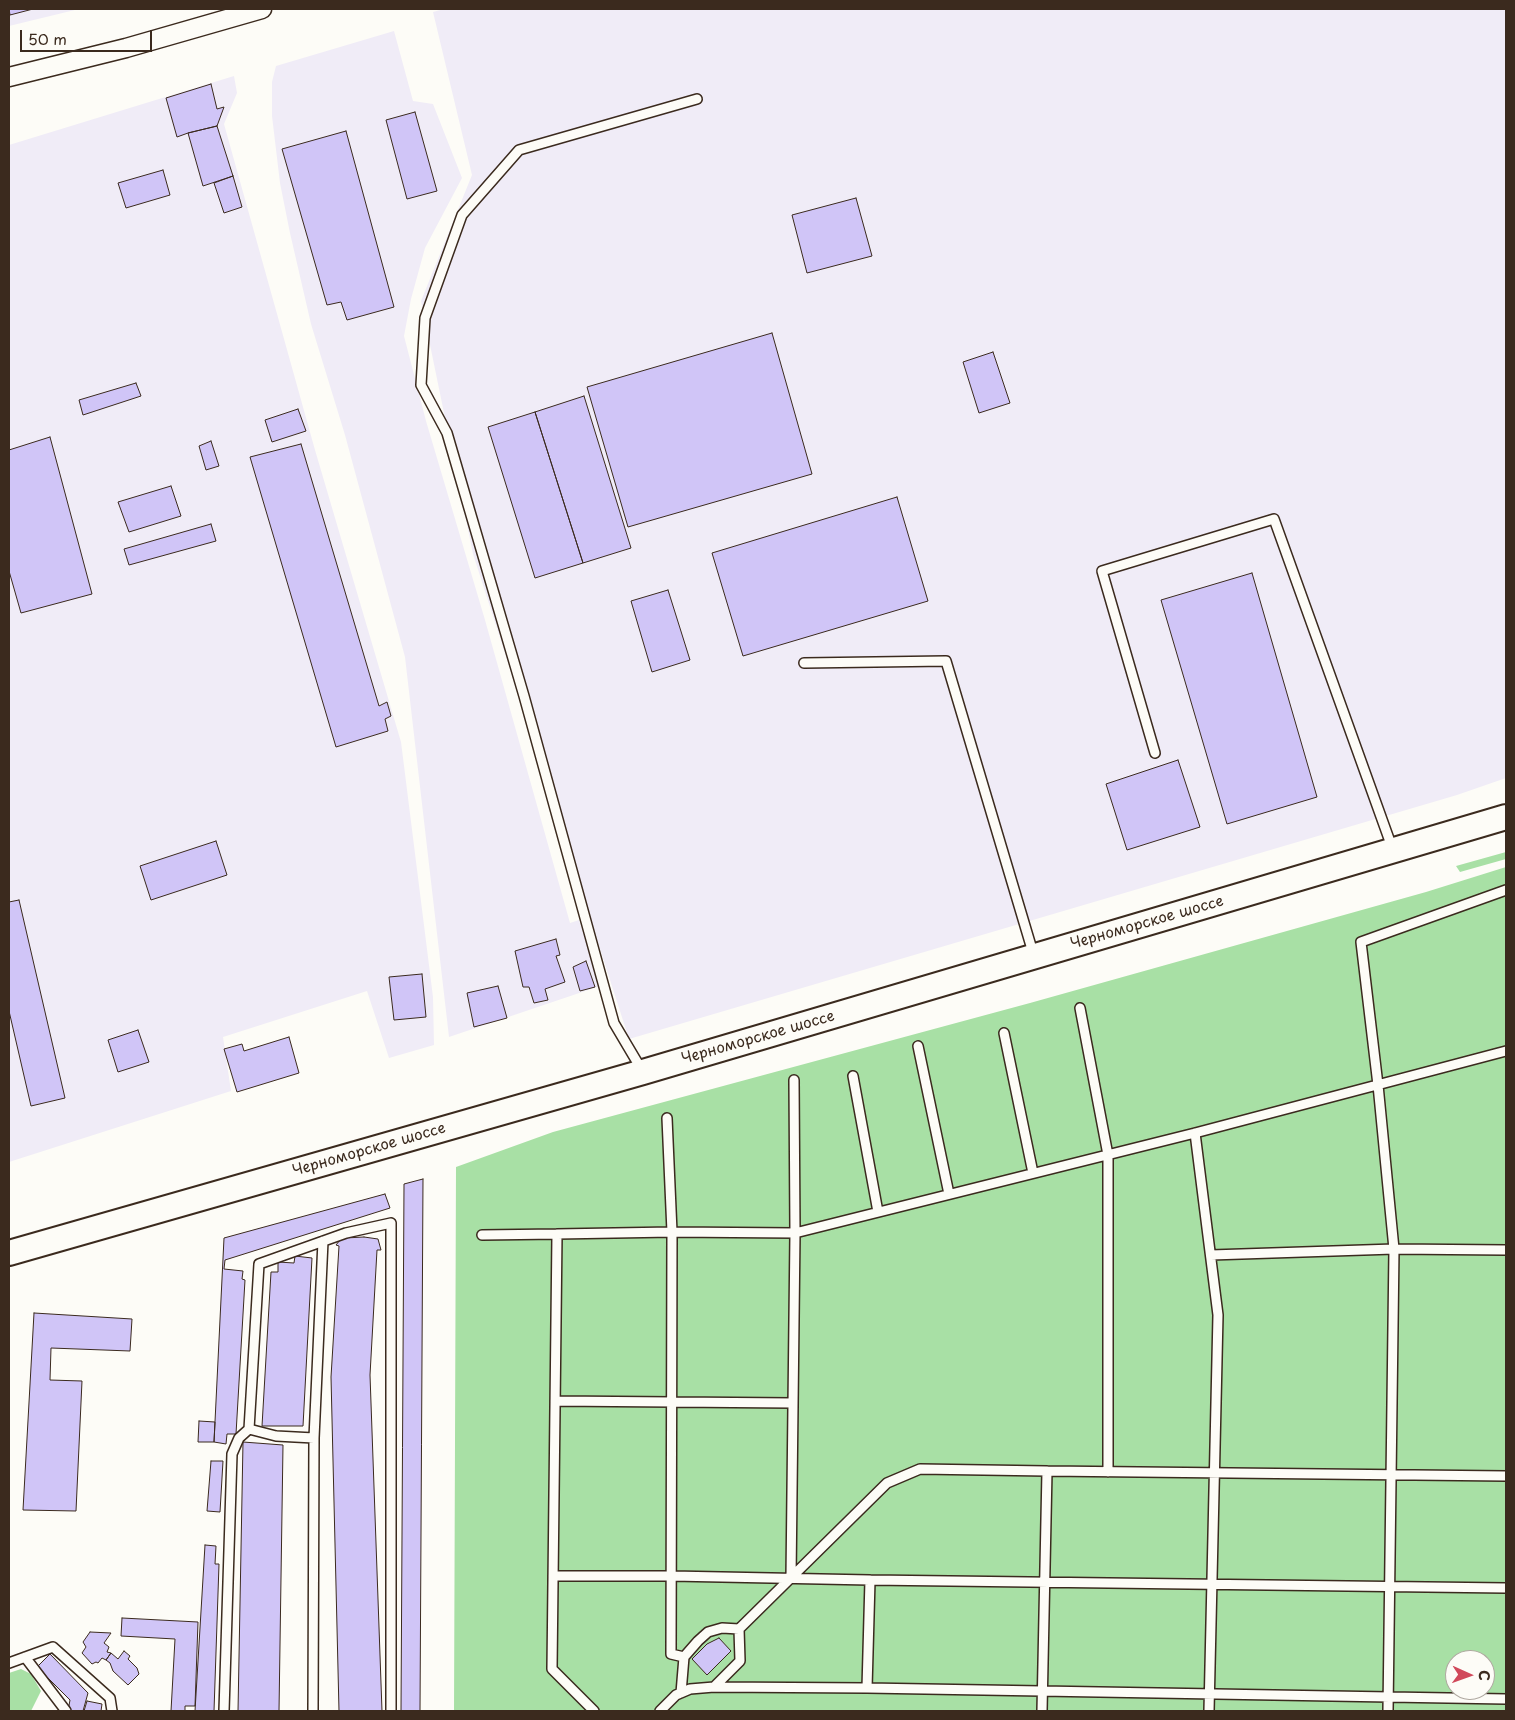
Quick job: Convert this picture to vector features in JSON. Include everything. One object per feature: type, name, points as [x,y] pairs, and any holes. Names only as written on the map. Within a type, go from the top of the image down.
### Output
[{"type":"main road","name":"Черноморское шоссе","points":[[9,1253],[643,1072],[1506,817]]},
{"type":"street","points":[[9,77],[126,48],[262,9]]},
{"type":"lane","points":[[643,1072],[614,1023],[506,634],[447,433],[421,385],[425,318],[462,215],[519,150],[697,99]]},
{"type":"lane","points":[[1155,754],[1102,570],[1274,520],[1393,850]]},
{"type":"lane","points":[[804,663],[946,661],[1034,956]]},
{"type":"lane","points":[[1388,1711],[1394,1249],[1378,1085],[1361,942],[1506,890]]},
{"type":"lane","points":[[1080,1008],[1108,1155],[1108,1472]]},
{"type":"lane","points":[[1004,1033],[1033,1173]]},
{"type":"lane","points":[[918,1046],[949,1194]]},
{"type":"lane","points":[[482,1235],[672,1232],[795,1233],[1195,1133],[1506,1051]]},
{"type":"lane","points":[[853,1076],[878,1212]]},
{"type":"lane","points":[[790,1578],[795,1233],[794,1080]]},
{"type":"lane","points":[[667,1118],[672,1232],[671,1654],[684,1657]]},
{"type":"lane","points":[[1195,1133],[1218,1315],[1209,1711]]},
{"type":"lane","points":[[224,1711],[232,1454],[239,1438],[249,1429],[260,1264],[346,1233],[390,1223],[391,1711]]},
{"type":"lane","points":[[557,1234],[552,1669],[594,1711]]},
{"type":"lane","points":[[313,1711],[314,1438],[323,1241]]},
{"type":"lane","points":[[1211,1255],[1394,1249],[1506,1250]]},
{"type":"lane","points":[[555,1401],[793,1403]]},
{"type":"lane","points":[[249,1429],[276,1436],[314,1438]]},
{"type":"lane","points":[[714,1686],[740,1661],[739,1629],[887,1483],[920,1469],[1506,1476]]},
{"type":"lane","points":[[1042,1711],[1047,1471]]},
{"type":"lane","points":[[553,1576],[1506,1588]]},
{"type":"lane","points":[[866,1688],[870,1580]]},
{"type":"lane","points":[[681,1693],[684,1657],[698,1641],[708,1632],[722,1628],[739,1629]]},
{"type":"lane","points":[[9,1663],[53,1647],[110,1698],[112,1711]]},
{"type":"lane","points":[[25,1657],[66,1711]]},
{"type":"lane","points":[[660,1711],[676,1695],[690,1689],[714,1686],[1506,1698]]},
{"type":"shaded area","points":[[9,9],[79,9],[9,26]]},
{"type":"shaded area","points":[[444,9],[1506,9],[1506,778],[1457,795],[629,1039],[473,554],[421,301],[472,175],[433,12]]},
{"type":"shaded area","points":[[394,31],[413,101],[433,104],[462,178],[425,248],[411,299],[404,336],[426,421],[485,620],[570,923],[579,920],[600,986],[449,1037],[405,657],[345,435],[311,324],[280,183],[272,116],[272,82],[276,66]]},
{"type":"shaded area","points":[[234,76],[237,93],[224,124],[315,450],[401,742],[433,997],[434,1045],[389,1058],[367,991],[223,1037],[231,1091],[9,1162],[9,145]]},
{"type":"green space","points":[[1506,852],[1506,859],[1460,872],[1456,866]]},
{"type":"green space","points":[[1506,867],[1506,1711],[454,1711],[456,1167],[553,1132],[1030,1003],[1426,892]]},
{"type":"green space","points":[[21,1669],[31,1674],[41,1691],[31,1711],[9,1711],[9,1673]]},
{"type":"building","points":[[9,9],[33,9],[10,15]]},
{"type":"building","points":[[211,84],[217,109],[224,107],[217,126],[177,137],[166,98]]},
{"type":"building","points":[[415,112],[437,191],[407,199],[386,120]]},
{"type":"building","points":[[217,126],[233,176],[203,186],[188,133]]},
{"type":"building","points":[[346,131],[394,307],[347,320],[341,302],[327,305],[282,149]]},
{"type":"building","points":[[163,170],[170,195],[126,208],[118,183]]},
{"type":"building","points":[[233,176],[242,207],[224,213],[214,183]]},
{"type":"building","points":[[856,198],[872,256],[807,273],[792,215]]},
{"type":"building","points":[[772,333],[812,474],[628,527],[587,387]]},
{"type":"building","points":[[993,352],[1010,403],[979,413],[963,362]]},
{"type":"building","points":[[136,383],[141,396],[83,415],[79,400]]},
{"type":"building","points":[[584,396],[631,548],[583,563],[535,412]]},
{"type":"building","points":[[298,409],[306,431],[272,442],[265,420]]},
{"type":"building","points":[[535,412],[583,563],[535,578],[488,427]]},
{"type":"building","points":[[50,437],[92,594],[21,613],[9,571],[9,450]]},
{"type":"building","points":[[211,441],[219,466],[206,470],[199,446]]},
{"type":"building","points":[[301,444],[379,706],[387,702],[391,716],[385,719],[388,731],[336,747],[250,457]]},
{"type":"building","points":[[171,486],[181,516],[129,532],[118,502]]},
{"type":"building","points":[[897,497],[928,601],[743,656],[712,553]]},
{"type":"building","points":[[211,524],[216,541],[129,565],[124,549]]},
{"type":"building","points":[[1252,573],[1317,797],[1227,824],[1161,600]]},
{"type":"building","points":[[668,590],[690,660],[652,672],[631,601]]},
{"type":"building","points":[[1178,760],[1200,827],[1127,850],[1106,784]]},
{"type":"building","points":[[216,841],[227,875],[151,900],[140,866]]},
{"type":"building","points":[[19,900],[65,1098],[31,1106],[9,1011],[9,902]]},
{"type":"building","points":[[556,939],[560,955],[556,956],[565,982],[545,989],[548,1000],[534,1003],[529,987],[523,987],[515,951]]},
{"type":"building","points":[[586,961],[595,987],[580,991],[573,967]]},
{"type":"building","points":[[422,974],[426,1017],[394,1020],[389,977]]},
{"type":"building","points":[[498,986],[507,1018],[474,1027],[467,993]]},
{"type":"building","points":[[138,1030],[149,1062],[118,1072],[108,1040]]},
{"type":"building","points":[[289,1037],[299,1073],[237,1092],[224,1049],[242,1044],[244,1051]]},
{"type":"building","points":[[423,1179],[420,1711],[401,1711],[404,1184]]},
{"type":"building","points":[[385,1194],[390,1208],[225,1260],[224,1269],[243,1271],[242,1279],[245,1280],[236,1434],[227,1434],[226,1444],[214,1442],[224,1238]]},
{"type":"building","points":[[364,1237],[378,1239],[381,1250],[377,1250],[370,1375],[382,1711],[339,1711],[331,1377],[339,1246],[336,1245],[345,1238]]},
{"type":"building","points":[[295,1256],[312,1258],[303,1426],[262,1426],[271,1272],[278,1272],[278,1262],[294,1263]]},
{"type":"building","points":[[34,1313],[132,1319],[130,1351],[51,1348],[50,1380],[82,1381],[76,1511],[23,1510]]},
{"type":"building","points":[[199,1421],[215,1422],[214,1442],[198,1442]]},
{"type":"building","points":[[243,1442],[283,1445],[279,1711],[238,1711]]},
{"type":"building","points":[[211,1461],[223,1461],[220,1512],[207,1511]]},
{"type":"building","points":[[205,1545],[216,1546],[215,1564],[219,1564],[214,1711],[195,1711]]},
{"type":"building","points":[[122,1618],[198,1622],[195,1706],[185,1706],[185,1711],[171,1711],[175,1639],[121,1636]]},
{"type":"building","points":[[90,1632],[111,1633],[104,1643],[109,1647],[107,1652],[111,1653],[106,1660],[102,1658],[98,1663],[92,1664],[82,1653],[86,1647],[83,1642]]},
{"type":"building","points":[[719,1638],[731,1651],[707,1675],[692,1659],[707,1644]]},
{"type":"building","points":[[124,1651],[130,1656],[128,1659],[137,1668],[139,1674],[128,1685],[113,1671],[110,1663],[106,1660],[111,1653],[118,1659]]},
{"type":"building","points":[[50,1654],[88,1693],[83,1711],[68,1711],[70,1700],[37,1667]]},
{"type":"building","points":[[87,1701],[102,1704],[101,1711],[84,1711]]}]
